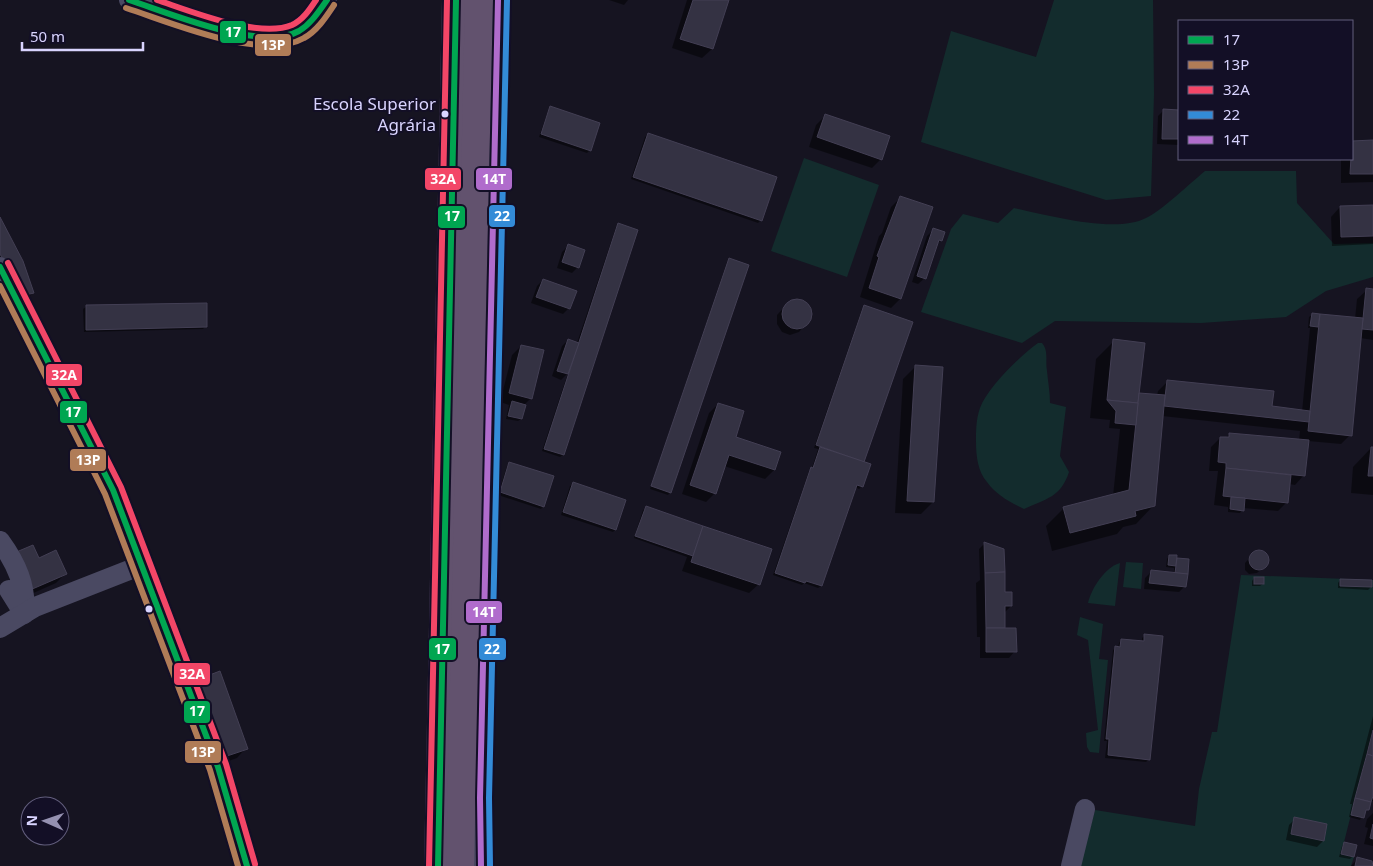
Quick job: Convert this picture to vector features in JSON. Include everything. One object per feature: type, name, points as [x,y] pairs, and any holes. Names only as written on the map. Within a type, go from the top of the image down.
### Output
[{"type":"highway","points":[[438,866],[456,0]]},
{"type":"highway","points":[[460,866],[479,0]]},
{"type":"street","points":[[129,0],[225,30],[259,38],[280,36],[298,31],[317,16],[327,0]]},
{"type":"street","points":[[481,866],[480,798],[498,0]]},
{"type":"street","points":[[0,267],[113,490],[218,767],[247,866]]},
{"type":"street","points":[[0,541],[11,557],[22,582],[25,604],[24,614]]},
{"type":"street","points":[[0,628],[35,607],[142,564]]},
{"type":"street","points":[[9,590],[24,614]]},
{"type":"street","points":[[1071,866],[1085,809]]},
{"type":"green space","points":[[1054,0],[1153,0],[1154,94],[1151,196],[1106,200],[921,142],[951,31],[1036,57]]},
{"type":"green space","points":[[804,158],[879,185],[847,277],[771,251]]},
{"type":"green space","points":[[1205,171],[1296,171],[1297,203],[1334,244],[1373,243],[1373,277],[1326,291],[1286,317],[1201,323],[1055,321],[1022,343],[921,312],[951,229],[963,214],[998,223],[1014,208],[1081,222],[1117,224],[1133,222],[1146,218],[1161,209]]},
{"type":"green space","points":[[1038,343],[1042,343],[1045,349],[1050,403],[1066,407],[1060,456],[1069,472],[1062,487],[1057,492],[1024,509],[999,494],[984,478],[977,458],[976,425],[980,408],[990,391],[1013,364]]},
{"type":"green space","points":[[1126,562],[1143,563],[1141,589],[1123,587]]},
{"type":"green space","points":[[1120,563],[1115,606],[1088,603],[1092,591],[1104,574],[1114,565]]},
{"type":"green space","points":[[1241,575],[1373,580],[1373,728],[1341,854],[1354,857],[1351,866],[1080,866],[1095,810],[1195,826],[1199,789],[1212,732],[1217,732]]},
{"type":"green space","points":[[1080,617],[1103,624],[1099,659],[1108,660],[1099,753],[1090,752],[1087,747],[1086,733],[1098,730],[1088,640],[1077,635]]},
{"type":"building","points":[[693,0],[729,0],[713,49],[680,39]]},
{"type":"building","points":[[550,106],[600,123],[591,151],[541,134]]},
{"type":"building","points":[[1163,109],[1178,110],[1178,139],[1162,139]]},
{"type":"building","points":[[825,114],[890,136],[882,160],[817,137]]},
{"type":"building","points":[[648,133],[777,177],[762,221],[633,177]]},
{"type":"building","points":[[1373,140],[1373,174],[1350,174],[1351,160],[1353,160],[1353,141]]},
{"type":"building","points":[[900,196],[933,207],[901,299],[869,288],[879,257],[877,256]]},
{"type":"building","points":[[1373,205],[1373,236],[1341,237],[1340,206]]},
{"type":"building","points":[[0,217],[23,261],[34,293],[22,296],[0,254]]},
{"type":"building","points":[[618,223],[638,230],[564,455],[544,449]]},
{"type":"building","points":[[933,228],[945,232],[942,241],[939,240],[926,279],[917,276]]},
{"type":"building","points":[[568,244],[585,250],[579,268],[562,262]]},
{"type":"building","points":[[729,258],[749,265],[671,493],[651,486]]},
{"type":"building","points":[[543,279],[577,291],[570,309],[536,297]]},
{"type":"building","points":[[1366,288],[1373,289],[1373,330],[1362,329]]},
{"type":"building","points":[[797,299],[808,303],[812,314],[808,325],[797,329],[786,325],[782,314],[786,303]]},
{"type":"building","points":[[207,303],[207,327],[86,330],[86,305]]},
{"type":"building","points":[[864,305],[913,322],[864,462],[816,445]]},
{"type":"building","points":[[1312,313],[1320,314],[1318,327],[1310,326]]},
{"type":"building","points":[[1320,314],[1363,318],[1352,436],[1308,431]]},
{"type":"building","points":[[568,339],[579,343],[568,374],[557,371]]},
{"type":"building","points":[[1113,339],[1145,343],[1138,403],[1107,400]]},
{"type":"building","points":[[521,345],[544,350],[532,399],[509,393]]},
{"type":"building","points":[[915,365],[943,367],[934,502],[907,501]]},
{"type":"building","points":[[1167,380],[1274,391],[1272,406],[1310,411],[1309,422],[1164,406]]},
{"type":"building","points":[[1139,393],[1165,395],[1155,506],[1135,511],[1136,516],[1070,533],[1063,507],[1129,490]]},
{"type":"building","points":[[1107,400],[1138,403],[1136,425],[1115,423],[1116,411]]},
{"type":"building","points":[[512,401],[526,405],[522,419],[508,416]]},
{"type":"building","points":[[718,403],[744,411],[736,437],[781,452],[775,470],[729,455],[716,494],[690,485]]},
{"type":"building","points":[[1229,433],[1309,440],[1305,476],[1226,468],[1226,463],[1218,462],[1220,437],[1229,437]]},
{"type":"building","points":[[820,447],[871,464],[863,487],[857,485],[822,586],[806,581],[805,583],[775,573],[811,467],[813,468]]},
{"type":"building","points":[[1371,447],[1373,447],[1373,476],[1368,476]]},
{"type":"building","points":[[509,462],[554,476],[544,507],[500,492]]},
{"type":"building","points":[[1226,468],[1291,475],[1288,503],[1223,496]]},
{"type":"building","points":[[573,482],[626,500],[616,530],[563,512]]},
{"type":"building","points":[[1231,497],[1245,498],[1244,511],[1230,509]]},
{"type":"building","points":[[646,506],[703,526],[693,556],[635,536]]},
{"type":"building","points":[[703,526],[772,549],[760,585],[691,562]]},
{"type":"building","points":[[984,542],[1004,549],[1005,572],[985,573]]},
{"type":"building","points":[[33,545],[39,558],[56,550],[67,574],[30,590],[14,553]]},
{"type":"building","points":[[1259,550],[1266,553],[1269,560],[1266,567],[1259,570],[1252,567],[1249,560],[1252,553]]},
{"type":"building","points":[[1169,555],[1177,555],[1176,566],[1168,565]]},
{"type":"building","points":[[1177,558],[1189,559],[1188,574],[1175,573]]},
{"type":"building","points":[[1151,570],[1188,574],[1186,587],[1149,583]]},
{"type":"building","points":[[1005,572],[1005,592],[1012,592],[1012,606],[1005,606],[1005,628],[986,628],[985,573]]},
{"type":"building","points":[[1254,577],[1264,577],[1264,584],[1254,584]]},
{"type":"building","points":[[1340,579],[1372,580],[1372,587],[1340,586]]},
{"type":"building","points":[[986,628],[1016,628],[1017,652],[986,652]]},
{"type":"building","points":[[1144,634],[1163,636],[1150,760],[1108,755],[1109,739],[1106,739],[1115,646],[1120,647],[1121,639],[1144,641]]},
{"type":"building","points":[[220,671],[248,749],[221,758],[194,681]]},
{"type":"building","points":[[1373,730],[1373,756],[1367,754]]},
{"type":"building","points":[[1367,754],[1373,756],[1373,796],[1371,802],[1355,798]]},
{"type":"building","points":[[1355,798],[1371,802],[1364,818],[1351,815]]},
{"type":"building","points":[[1294,817],[1327,824],[1324,841],[1291,834]]},
{"type":"building","points":[[1373,824],[1373,839],[1370,838]]},
{"type":"building","points":[[1344,842],[1357,845],[1354,857],[1341,854]]},
{"type":"building","points":[[1357,857],[1372,861],[1373,866],[1355,866]]},
{"type":"transit line","name":"17","points":[[129,0],[215,28],[262,37],[282,36],[299,31],[311,21],[327,0]]},
{"type":"transit line","name":"32A","points":[[157,0],[224,22],[262,29],[278,28],[296,23],[309,11],[316,0]]},
{"type":"transit line","name":"32A","points":[[429,866],[447,0]]},
{"type":"transit line","name":"17","points":[[438,866],[456,0]]},
{"type":"transit line","name":"14T","points":[[481,866],[480,798],[498,0]]},
{"type":"transit line","name":"22","points":[[490,866],[489,798],[507,0]]},
{"type":"transit line","name":"13P","points":[[126,8],[216,37],[241,43],[265,45],[286,44],[304,38],[317,28],[334,5]]},
{"type":"transit line","name":"32A","points":[[8,263],[121,487],[226,764],[255,864]]},
{"type":"transit line","name":"17","points":[[0,267],[113,490],[218,767],[247,866]]},
{"type":"transit line","name":"13P","points":[[0,286],[105,494],[210,770],[238,866]]},
{"type":"place","name":"Escola Superior Agrária","points":[[445,114]]}]
